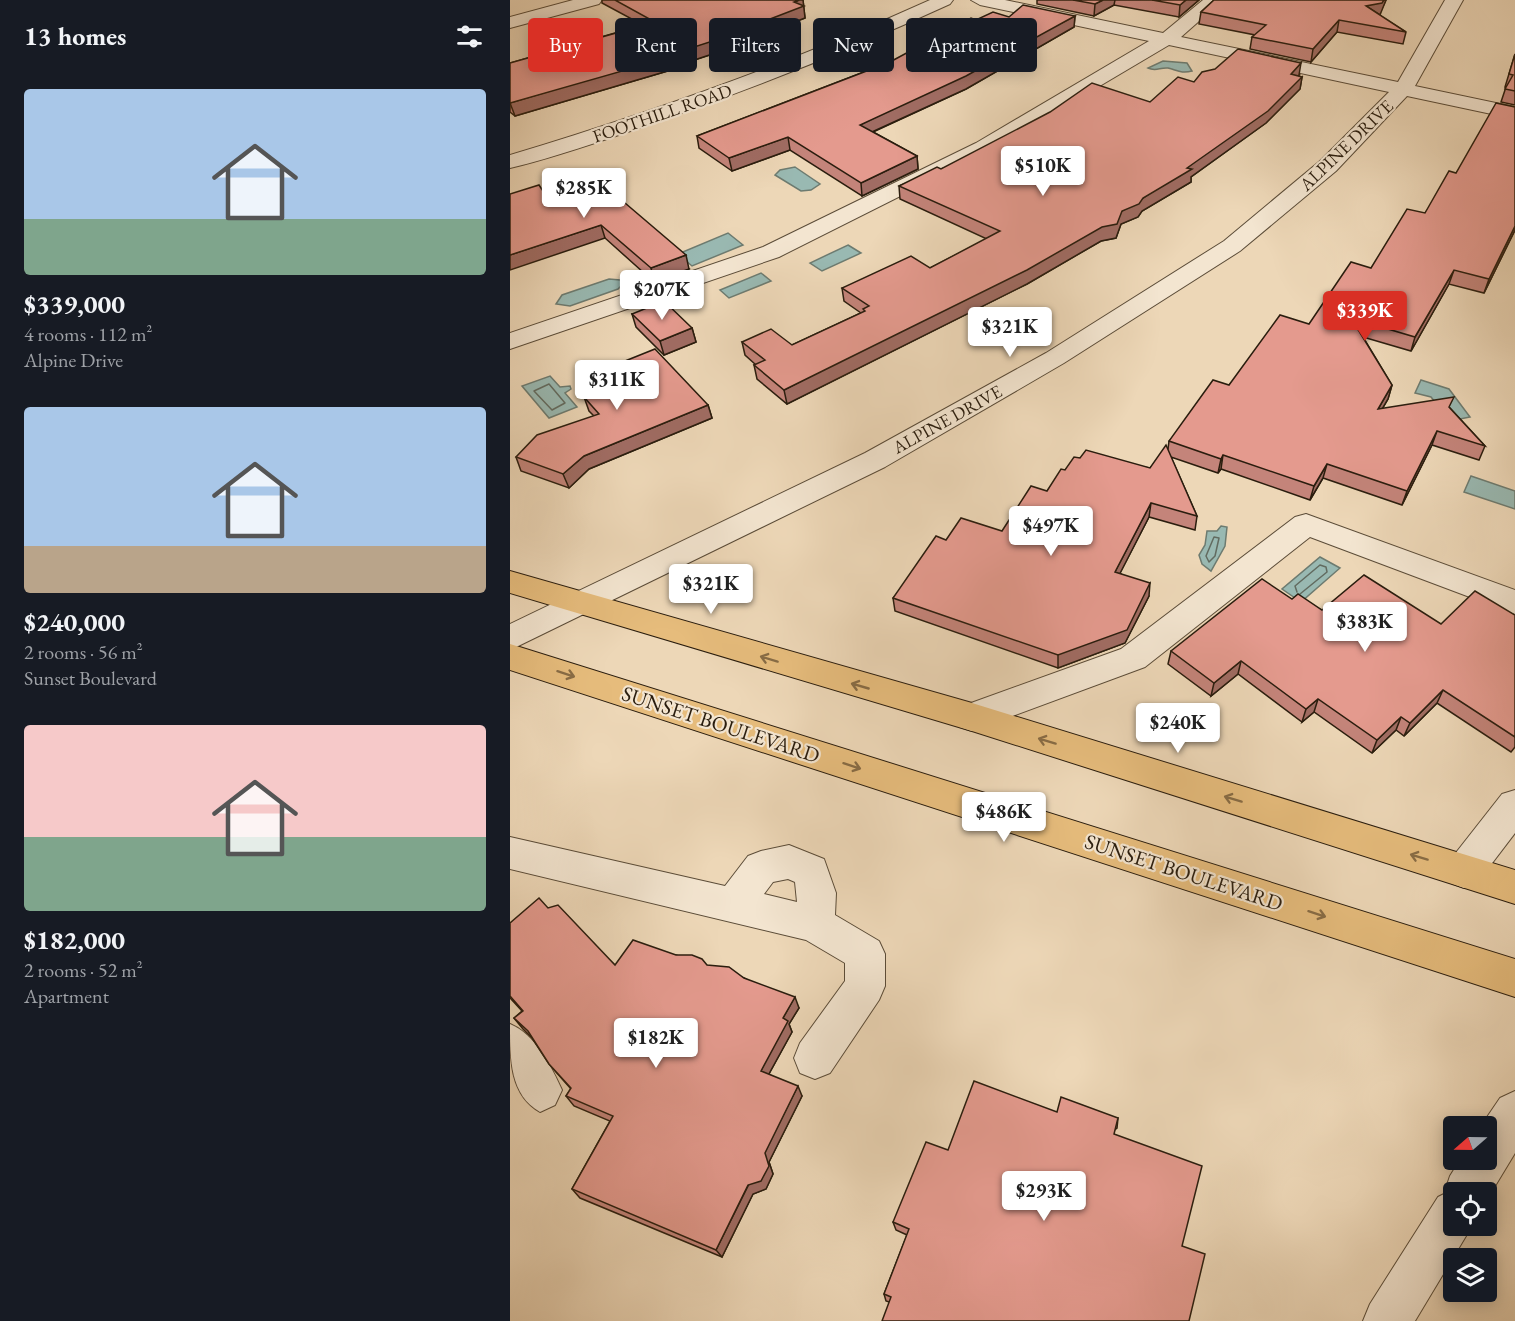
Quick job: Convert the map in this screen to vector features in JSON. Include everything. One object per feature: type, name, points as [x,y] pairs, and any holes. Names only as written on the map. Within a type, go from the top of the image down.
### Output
[{"type":"main road","points":[[510,582],[972,717],[1515,887]]},
{"type":"main road","name":"SUNSET BOULEVARD","points":[[510,657],[1515,978]]},
{"type":"street","points":[[510,23],[593,0]]},
{"type":"street","name":"FOOTHILL ROAD","points":[[510,162],[705,99],[771,75],[944,0]]},
{"type":"street","points":[[980,0],[1515,112]]},
{"type":"street","points":[[510,341],[771,252],[983,147],[1168,38],[1214,0]]},
{"type":"street","name":"ALPINE DRIVE","points":[[510,638],[875,460],[1055,358],[1232,246],[1328,166],[1404,88],[1454,0]]},
{"type":"street","points":[[972,717],[1133,658],[1306,524],[1515,602]]},
{"type":"street","points":[[1464,872],[1515,805]]},
{"type":"street","points":[[510,853],[815,924],[865,954],[865,986],[815,1058]]},
{"type":"street","points":[[732,906],[761,868],[789,862],[811,871],[817,893],[815,924]]},
{"type":"street","points":[[510,1045],[540,1090]]},
{"type":"street","points":[[1497,1142],[1515,1113]]},
{"type":"street","points":[[1387,1321],[1443,1231]]},
{"type":"water","points":[[1163,61],[1187,63],[1192,71],[1148,68]]},
{"type":"water","points":[[795,167],[820,184],[811,190],[801,191],[775,175],[780,170]]},
{"type":"water","points":[[728,233],[743,245],[692,266],[678,254]]},
{"type":"water","points":[[848,245],[861,253],[822,271],[810,263]]},
{"type":"water","points":[[761,273],[771,281],[729,298],[720,290]]},
{"type":"water","points":[[609,279],[620,280],[623,284],[618,289],[570,306],[556,304],[562,295]]},
{"type":"water","points":[[550,376],[560,387],[570,386],[571,389],[565,393],[577,407],[549,418],[522,386]]},
{"type":"water","points":[[1421,380],[1449,389],[1470,417],[1450,421],[1431,397],[1415,393]]},
{"type":"water","points":[[1471,476],[1515,491],[1515,509],[1464,492]]},
{"type":"water","points":[[1221,526],[1227,527],[1225,546],[1211,571],[1202,564],[1199,555],[1205,545],[1207,531],[1217,531]]},
{"type":"water","points":[[1320,557],[1340,568],[1301,602],[1282,589]]},
{"type":"building","points":[[615,0],[799,0],[794,2],[804,6],[773,18],[709,18],[709,42],[697,46],[697,18],[648,18]]},
{"type":"building","points":[[1073,0],[1103,0],[1095,4]]},
{"type":"building","points":[[1152,0],[1186,0],[1180,5]]},
{"type":"building","points":[[1214,0],[1384,0],[1382,3],[1366,6],[1406,32],[1339,20],[1313,49],[1252,37],[1266,25],[1201,12]]},
{"type":"building","points":[[1023,5],[1075,16],[1037,37],[1037,18],[980,18],[993,12],[1009,17]]},
{"type":"building","points":[[615,33],[615,72],[619,72],[510,103],[510,63],[528,58],[528,72],[603,72],[603,37]]},
{"type":"building","points":[[1238,49],[1301,63],[1291,74],[1302,77],[1268,111],[1187,168],[1192,169],[1143,198],[1139,204],[1122,211],[1117,224],[1102,227],[1027,270],[784,390],[754,365],[765,360],[742,342],[771,329],[792,345],[865,311],[863,309],[869,306],[842,288],[911,256],[930,268],[1000,231],[899,186],[937,167],[941,169],[1050,112],[1092,83],[1150,102],[1178,77],[1194,82],[1202,72],[1215,69]]},
{"type":"building","points":[[906,53],[906,72],[973,72],[860,125],[917,156],[861,183],[788,137],[729,158],[697,136],[864,72],[894,72],[894,60]]},
{"type":"building","points":[[1515,54],[1515,91],[1505,89],[1513,75],[1509,74]]},
{"type":"building","points":[[1496,103],[1515,107],[1515,226],[1489,279],[1454,270],[1415,337],[1351,318],[1392,385],[1378,409],[1454,397],[1449,407],[1485,446],[1437,431],[1407,491],[1327,464],[1314,486],[1223,455],[1221,459],[1169,441],[1213,380],[1229,385],[1280,315],[1309,324],[1351,262],[1371,268],[1407,209],[1425,213],[1449,171],[1456,173]]},
{"type":"building","points":[[591,174],[686,255],[651,268],[601,225],[510,255],[510,194],[539,185],[543,191]]},
{"type":"building","points":[[664,301],[692,328],[660,341],[632,314]]},
{"type":"building","points":[[655,349],[708,405],[584,456],[563,474],[516,457],[537,435],[599,414],[584,397],[593,394],[580,379]]},
{"type":"building","points":[[1166,445],[1197,516],[1151,503],[1115,572],[1150,583],[1127,630],[1058,655],[893,598],[936,536],[946,540],[961,518],[1002,531],[1031,486],[1047,491],[1061,469],[1065,470],[1074,457],[1080,458],[1086,450],[1150,468]]},
{"type":"building","points":[[1364,575],[1441,624],[1475,591],[1515,615],[1515,737],[1443,690],[1410,723],[1401,717],[1377,740],[1318,699],[1306,709],[1241,661],[1214,683],[1171,651],[1262,579],[1292,599],[1298,594],[1322,610]]},
{"type":"building","points":[[539,898],[548,908],[558,905],[615,965],[633,940],[676,955],[692,955],[702,959],[707,965],[729,967],[744,978],[795,997],[783,1018],[788,1021],[761,1071],[798,1086],[765,1153],[769,1166],[761,1181],[748,1185],[716,1250],[572,1189],[613,1116],[566,1096],[571,1088],[549,1064],[528,1031],[514,1018],[523,1011],[510,996],[510,923]]},
{"type":"building","points":[[974,1081],[1057,1112],[1061,1097],[1118,1118],[1114,1134],[1202,1166],[1182,1246],[1205,1254],[1189,1321],[882,1321],[891,1297],[884,1294],[909,1229],[893,1222],[926,1142],[948,1150]]}]
